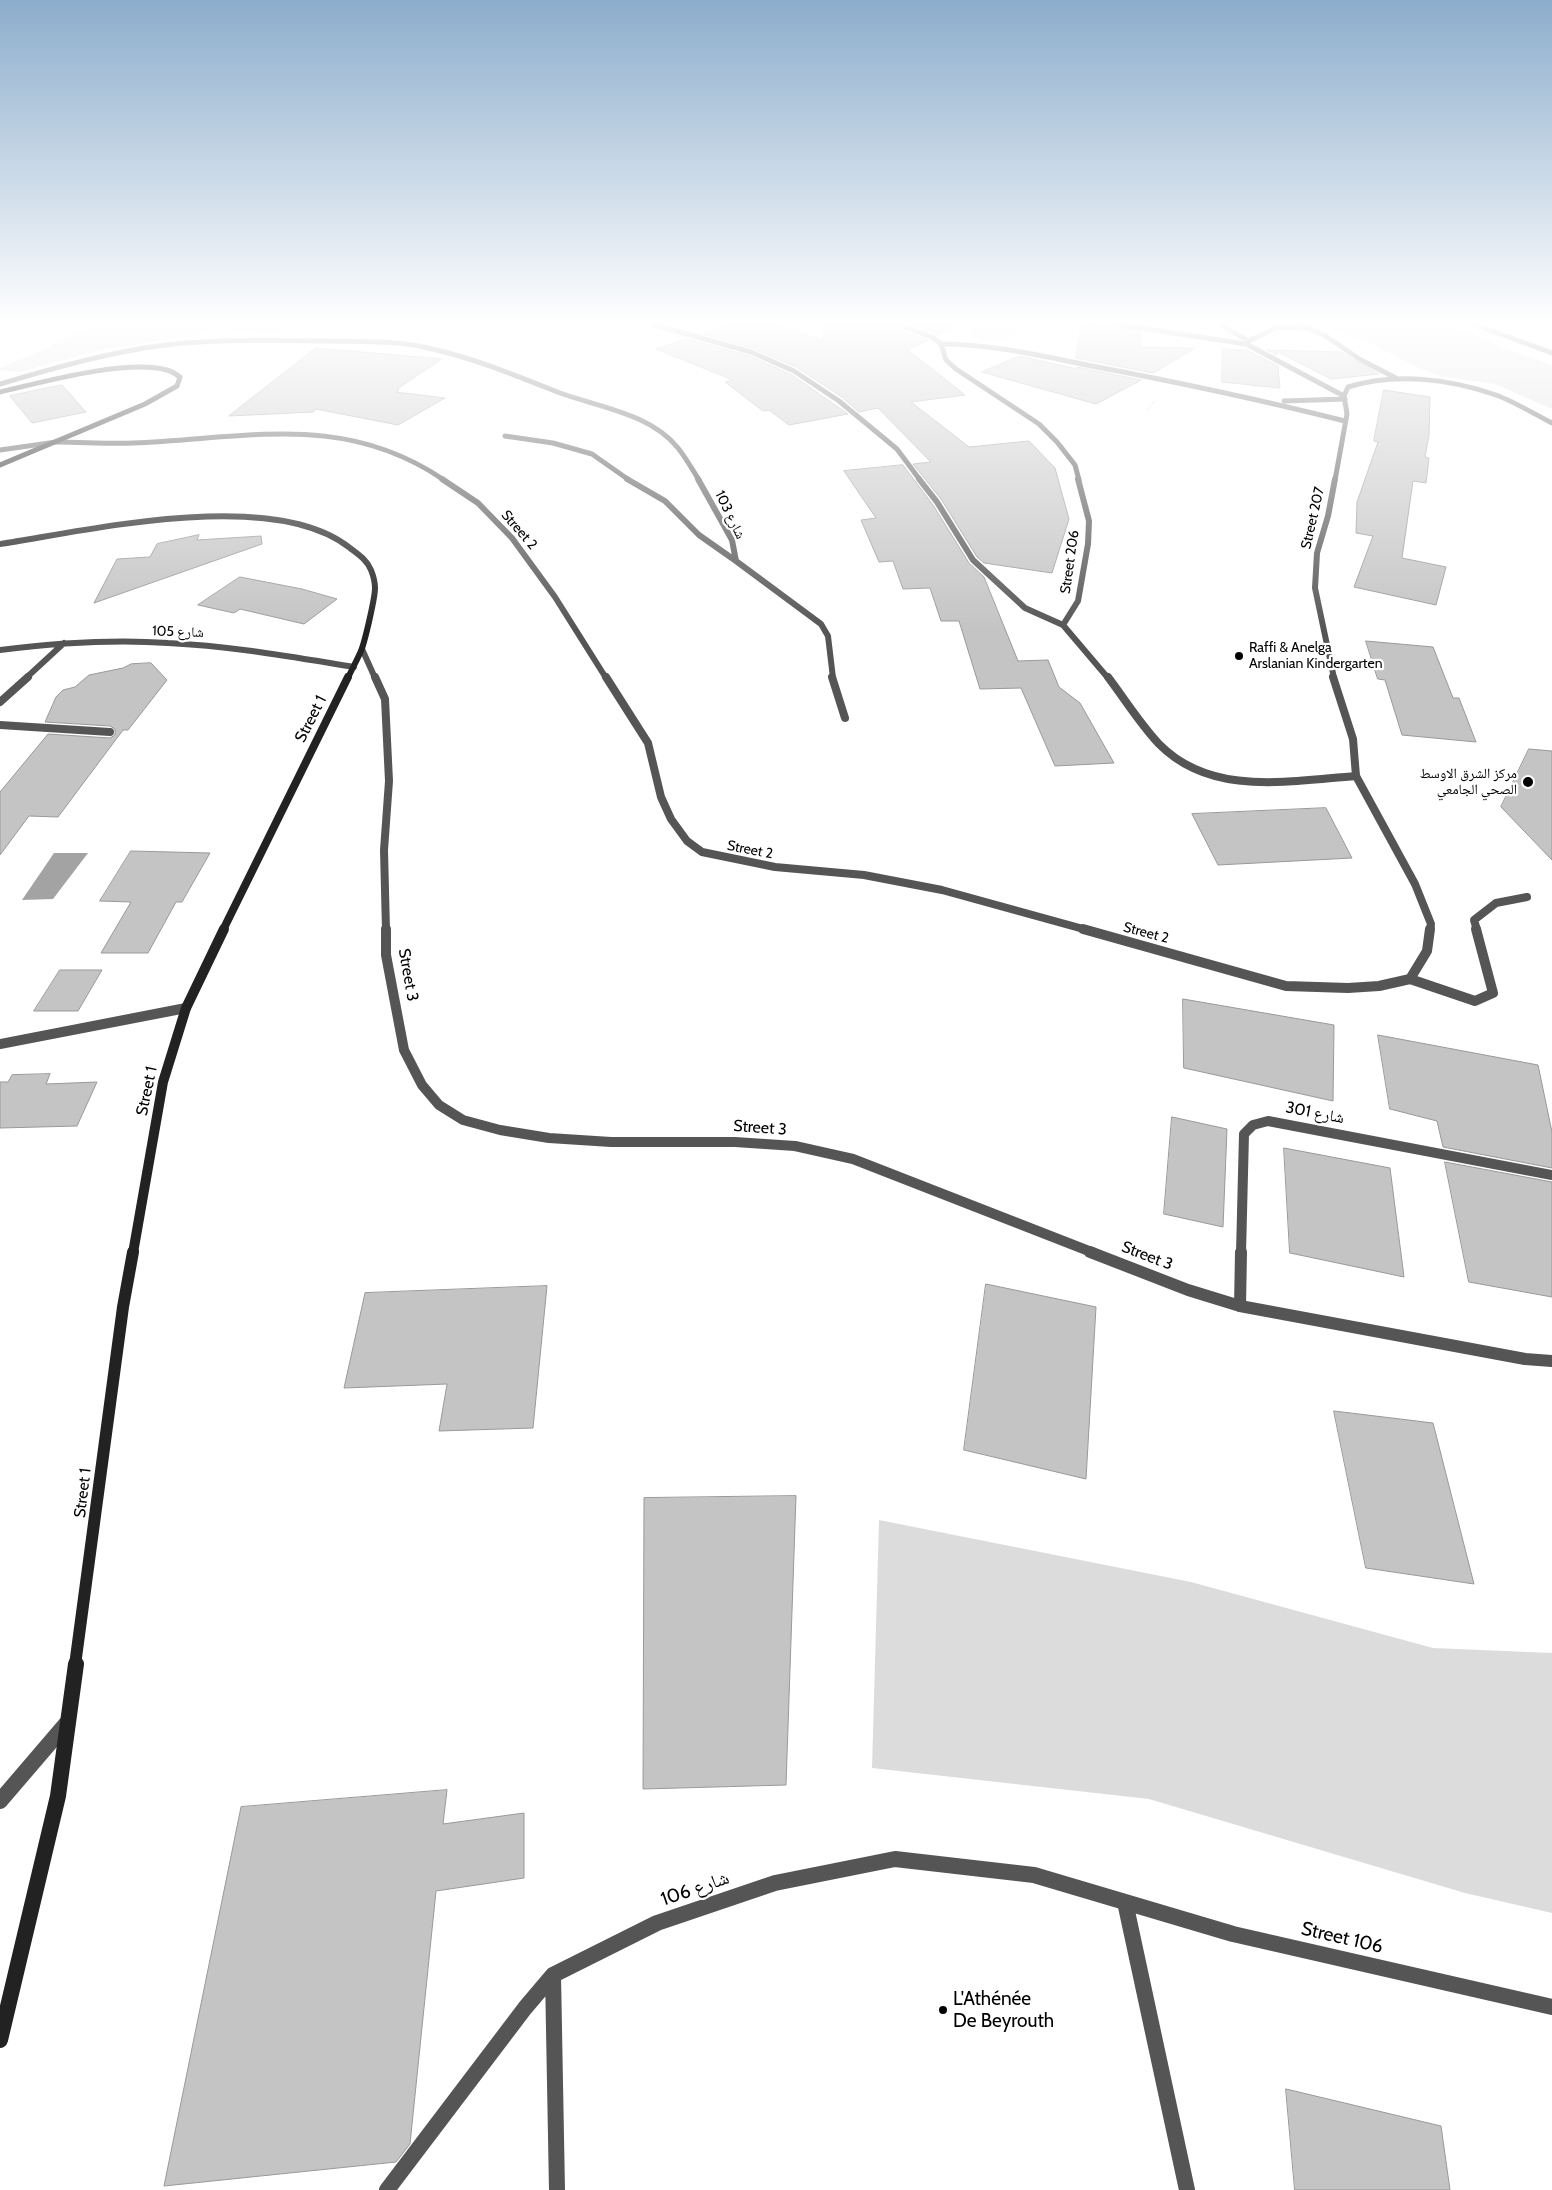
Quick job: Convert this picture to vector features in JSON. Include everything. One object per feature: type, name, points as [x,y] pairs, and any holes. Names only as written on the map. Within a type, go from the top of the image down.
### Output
[{"type":"main road","points":[[0,465],[94,426]]},
{"type":"main road","name":"Street 1","points":[[0,544],[145,522],[225,515],[256,516],[316,529],[339,539],[364,559],[371,569],[375,589],[362,648],[354,667],[275,823],[186,1008],[163,1082],[123,1306],[58,1796],[0,2040]]},
{"type":"street","name":"شارع 103","points":[[651,426],[677,447],[704,488],[725,525],[736,561],[811,617],[825,631],[828,636],[833,682],[845,718]]},
{"type":"street","points":[[869,426],[897,449],[937,502],[973,560],[1025,608],[1063,625],[1098,664],[1159,744],[1186,765],[1204,774],[1259,784],[1356,776],[1414,884],[1431,924],[1427,951],[1410,979],[1475,1000],[1493,993],[1474,920],[1496,903],[1527,897]]},
{"type":"street","name":"Street 206","points":[[1040,426],[1057,442],[1075,465],[1088,521],[1088,544],[1078,601],[1063,625]]},
{"type":"street","name":"Street 207","points":[[1344,426],[1328,516],[1317,553],[1315,588],[1333,676],[1353,740],[1356,776]]},
{"type":"street","name":"Street 2","points":[[0,450],[57,442],[133,443],[274,433],[325,435],[381,446],[406,457],[478,503],[512,538],[555,597],[648,743],[661,797],[671,819],[687,842],[702,852],[775,867],[864,875],[942,890],[1286,986],[1324,990],[1364,988],[1410,979]]},
{"type":"street","points":[[505,436],[554,443],[592,454],[618,474],[665,501],[700,535],[736,561]]},
{"type":"street","points":[[0,702],[64,643]]},
{"type":"street","name":"شارع 105","points":[[0,650],[64,643],[187,643],[252,650],[354,667]]},
{"type":"street","name":"Street 3","points":[[362,648],[385,699],[389,781],[384,850],[386,954],[404,1050],[422,1084],[439,1105],[463,1120],[500,1130],[549,1138],[611,1142],[735,1142],[795,1146],[853,1159],[1188,1290],[1240,1306],[1525,1359],[1552,1361]]},
{"type":"street","points":[[0,726],[110,732]]},
{"type":"street","points":[[0,1044],[186,1008]]},
{"type":"street","name":"شارع 301","points":[[1240,1306],[1244,1134],[1253,1125],[1268,1121],[1552,1176]]},
{"type":"street","name":"Street 3","points":[[1525,1359],[1552,1368]]},
{"type":"street","points":[[0,1800],[68,1721]]},
{"type":"street","name":"شارع 106","points":[[386,2190],[524,2008],[553,1975],[657,1923],[775,1883],[895,1859],[1034,1875],[1125,1902]]},
{"type":"street","points":[[1125,1902],[1187,2190]]},
{"type":"street","name":"Street 106","points":[[1125,1902],[1233,1934],[1552,2007]]},
{"type":"street","points":[[553,1975],[557,2190]]},
{"type":"shaded area","points":[[54,853],[88,853],[53,899],[22,900]]},
{"type":"shaded area","points":[[879,1520],[1191,1582],[1433,1648],[1552,1653],[1552,1913],[1465,1893],[1149,1799],[872,1768]]},
{"type":"building","points":[[896,426],[942,426],[969,447],[1029,441],[1055,468],[1069,519],[1052,573],[984,563],[977,557],[941,499],[913,464],[931,462]]},
{"type":"building","points":[[1377,426],[1429,426],[1425,457],[1429,458],[1426,483],[1413,481],[1402,558],[1446,567],[1436,605],[1354,587],[1373,536],[1356,533],[1357,502],[1378,442],[1374,441]]},
{"type":"building","points":[[903,465],[933,505],[969,563],[984,577],[1018,661],[1048,660],[1059,687],[1080,703],[1114,763],[1055,766],[1021,688],[980,689],[959,621],[941,621],[930,588],[903,589],[893,561],[879,562],[861,520],[876,518],[844,471]]},
{"type":"building","points":[[199,535],[197,540],[261,536],[262,544],[94,603],[117,559],[150,557],[157,544]]},
{"type":"building","points":[[240,577],[302,589],[337,599],[304,624],[240,609],[234,613],[198,605]]},
{"type":"building","points":[[1366,641],[1433,647],[1453,698],[1459,698],[1476,742],[1402,735],[1385,680],[1378,679]]},
{"type":"building","points":[[151,663],[167,680],[128,730],[123,730],[58,817],[29,816],[0,855],[0,792],[48,734],[110,738],[115,735],[115,729],[110,726],[45,722],[56,697],[63,690],[75,687],[89,675],[123,668],[131,664]]},
{"type":"building","points":[[1529,749],[1552,751],[1552,860],[1501,807]]},
{"type":"building","points":[[1326,808],[1352,858],[1218,865],[1192,814]]},
{"type":"building","points":[[131,851],[210,853],[182,902],[176,902],[148,953],[101,953],[131,902],[100,901]]},
{"type":"building","points":[[60,970],[102,970],[78,1011],[34,1011]]},
{"type":"building","points":[[1183,999],[1334,1025],[1333,1101],[1184,1068]]},
{"type":"building","points":[[1378,1035],[1538,1065],[1552,1132],[1552,1168],[1443,1147],[1437,1121],[1390,1109]]},
{"type":"building","points":[[50,1074],[46,1084],[97,1082],[77,1126],[0,1128],[0,1082],[8,1082],[12,1075]]},
{"type":"building","points":[[1172,1117],[1227,1129],[1223,1227],[1164,1214]]},
{"type":"building","points":[[1284,1148],[1390,1168],[1404,1277],[1290,1253]]},
{"type":"building","points":[[1445,1162],[1552,1182],[1552,1297],[1469,1282]]},
{"type":"building","points":[[986,1284],[1096,1307],[1086,1479],[964,1450]]},
{"type":"building","points":[[547,1286],[533,1428],[439,1431],[447,1384],[344,1388],[365,1293]]},
{"type":"building","points":[[1334,1411],[1433,1423],[1474,1584],[1366,1568]]},
{"type":"building","points":[[796,1496],[786,1785],[643,1789],[644,1498]]},
{"type":"building","points":[[447,1790],[443,1824],[524,1813],[524,1878],[436,1891],[410,2144],[396,2162],[164,2186],[241,1807]]},
{"type":"building","points":[[1286,2089],[1441,2126],[1450,2190],[1295,2190]]},
{"type":"place","name":"Raffi & Anelga Arslanian Kindergarten","points":[[1239,656]]},
{"type":"place","name":"مركز الشرق الاوسط الصحي الجامعي","points":[[1528,782]]},
{"type":"place","name":"L'Athénée De Beyrouth","points":[[943,2010]]}]
